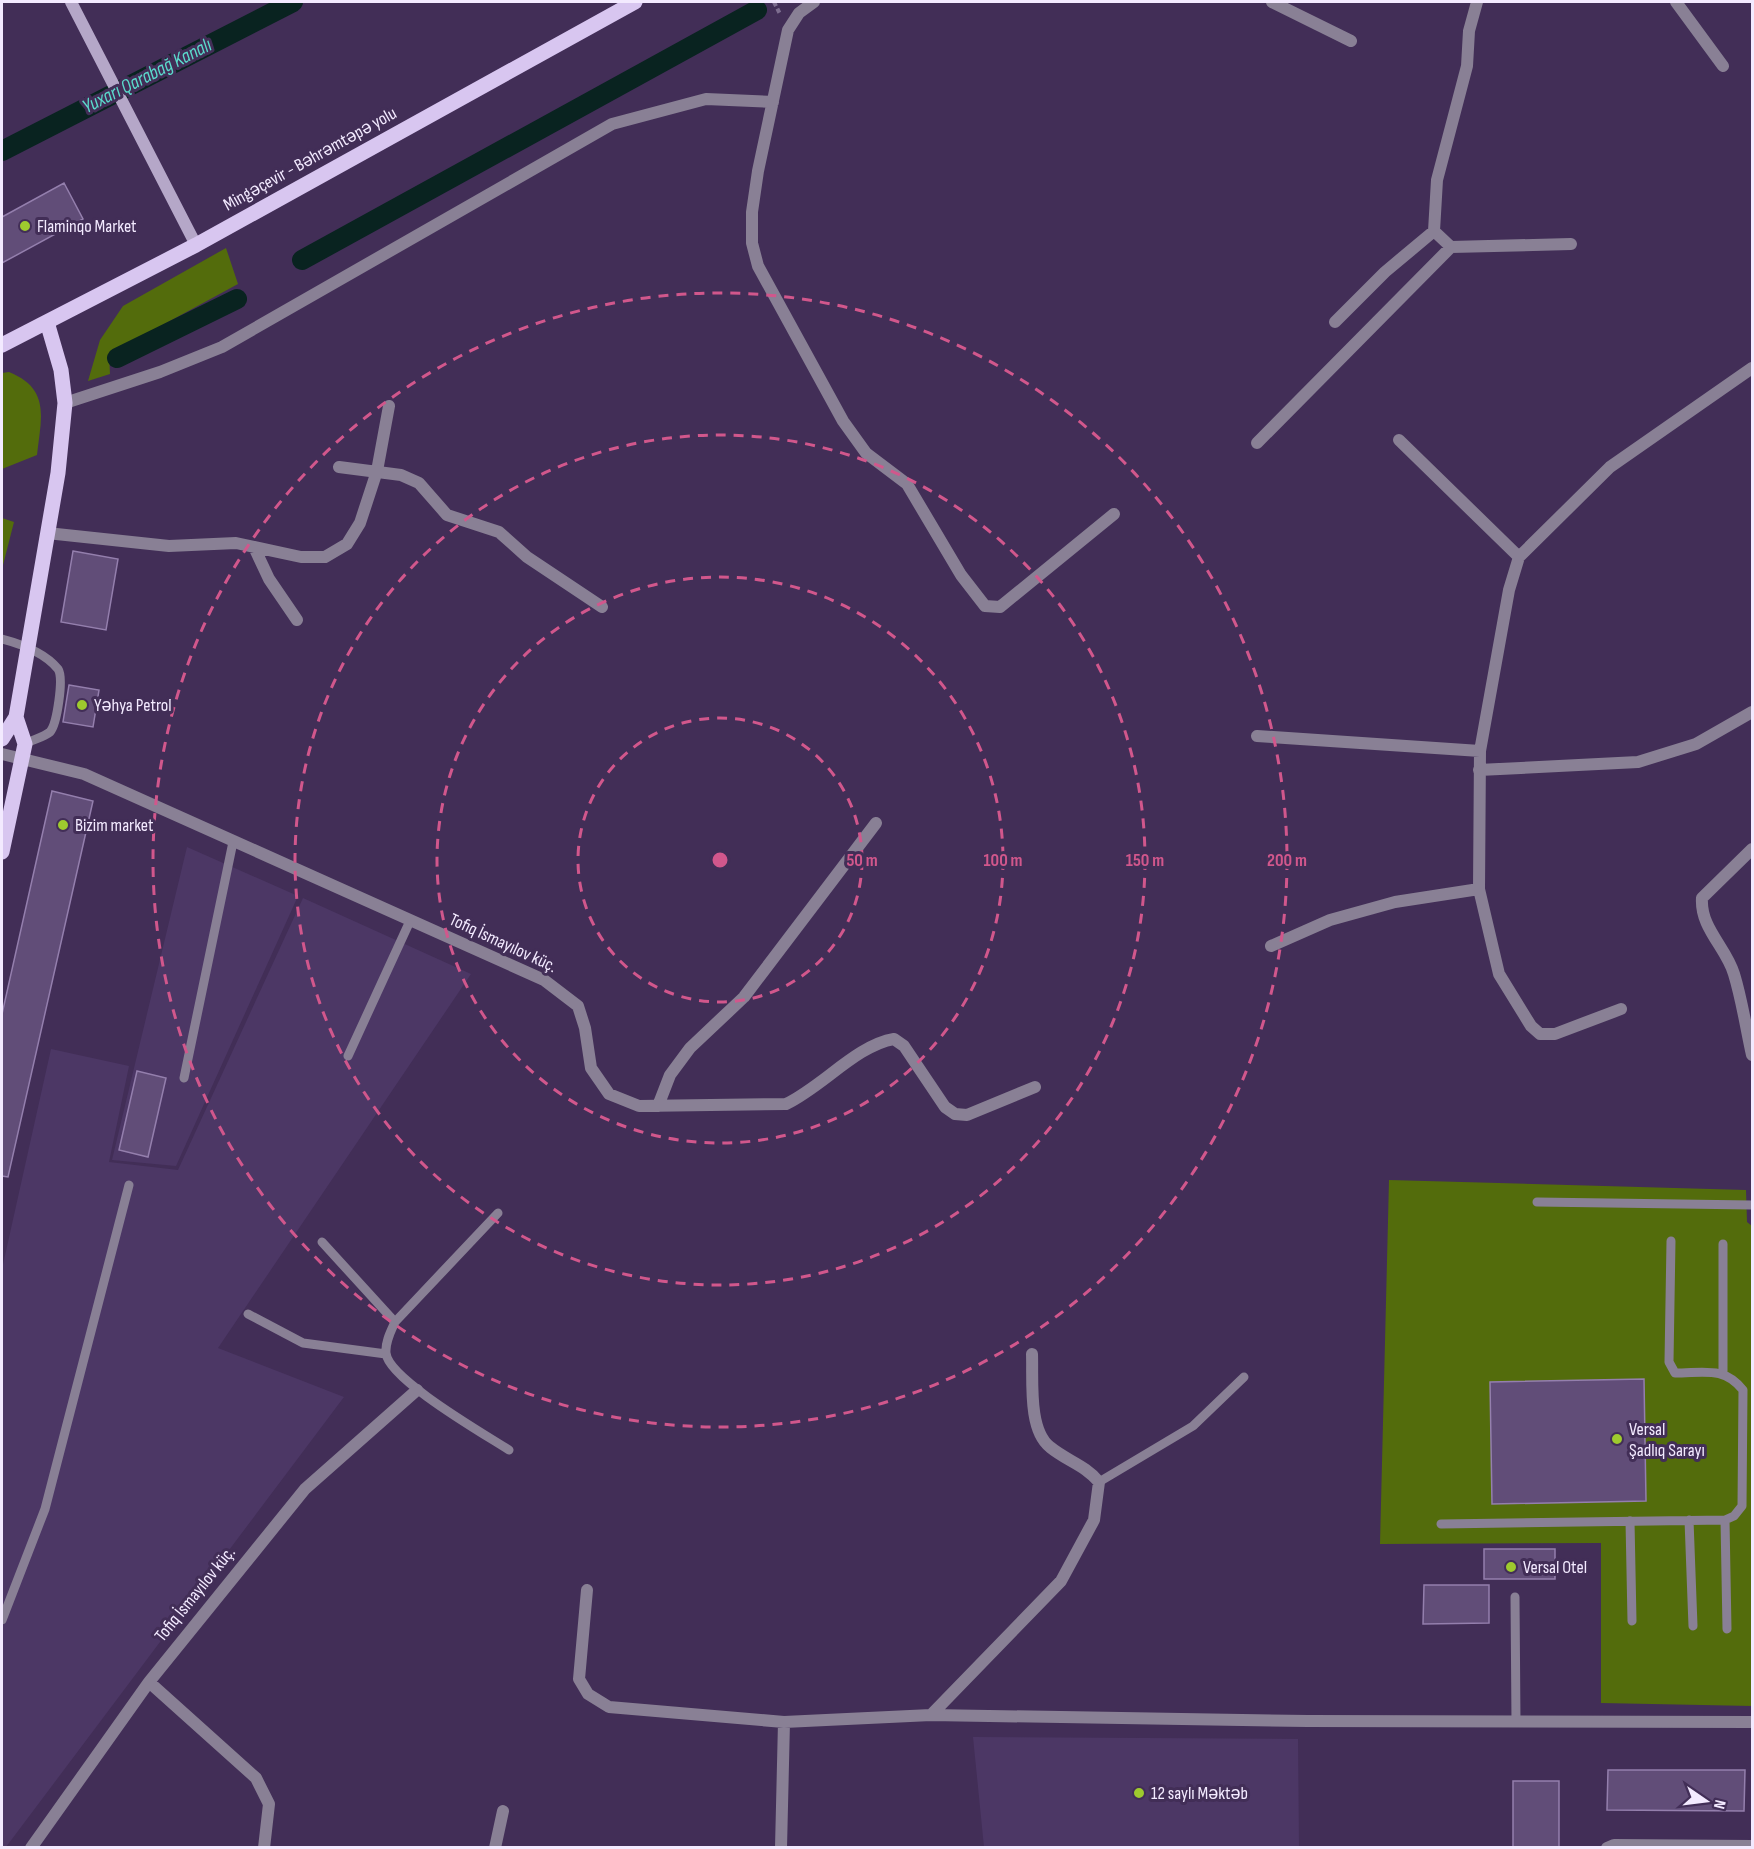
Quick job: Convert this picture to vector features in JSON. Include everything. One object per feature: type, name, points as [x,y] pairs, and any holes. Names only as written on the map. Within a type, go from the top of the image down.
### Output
[{"type":"main road","name":"Mingəçevir - Bəhrəmtəpə yolu","points":[[2,345],[196,245],[635,2]]},
{"type":"main road","points":[[2,852],[24,750],[16,717],[26,646],[58,473],[65,403],[61,370],[47,322]]},
{"type":"main road","points":[[2,738],[16,717]]},
{"type":"street","points":[[71,2],[196,245]]},
{"type":"street","points":[[814,2],[799,13],[788,30],[752,212],[752,243],[758,266],[843,421],[866,453],[907,484],[961,576],[985,606],[1000,607],[1114,513]]},
{"type":"street","points":[[1272,2],[1351,41]]},
{"type":"street","points":[[1335,322],[1385,272],[1434,231],[1437,180],[1467,66],[1469,31],[1477,2]]},
{"type":"street","points":[[1676,2],[1723,66]]},
{"type":"street","points":[[65,403],[160,372],[222,347],[612,124],[706,99],[772,102]]},
{"type":"street","points":[[1434,231],[1451,247]]},
{"type":"street","points":[[1257,443],[1451,247],[1571,244]]},
{"type":"street","points":[[1622,1009],[1555,1034],[1540,1034],[1531,1026],[1499,974],[1479,889],[1479,770],[1480,751],[1509,590],[1519,557],[1610,467],[1752,368]]},
{"type":"street","points":[[47,532],[169,546],[236,543],[301,557],[325,557],[347,544],[360,523],[377,471],[389,406]]},
{"type":"street","points":[[1399,440],[1519,557]]},
{"type":"street","points":[[339,467],[401,475],[419,483],[447,515],[499,532],[526,557],[603,607]]},
{"type":"street","points":[[254,547],[268,579],[297,621]]},
{"type":"street","points":[[1479,770],[1638,762],[1696,744],[1752,712]]},
{"type":"street","points":[[1257,736],[1480,751]]},
{"type":"street","name":"Tofiq İsmayılov küç.","points":[[2,754],[24,750],[84,774],[544,980],[578,1006],[585,1028],[591,1068],[609,1094],[639,1106],[786,1104],[804,1095],[878,1041],[894,1039],[904,1046],[945,1107],[955,1114],[967,1115],[1035,1087]]},
{"type":"street","points":[[658,1106],[670,1075],[690,1048],[744,997],[876,823]]},
{"type":"street","points":[[1752,849],[1702,898],[1701,908],[1704,921],[1734,973],[1752,1055]]},
{"type":"street","points":[[1271,946],[1330,920],[1395,902],[1479,889]]},
{"type":"street","points":[[931,1715],[1061,1581],[1094,1520],[1099,1482],[1089,1469],[1048,1446],[1034,1419],[1032,1354]]},
{"type":"street","name":"Tofiq İsmayılov küç.","points":[[31,1848],[149,1682],[305,1489],[417,1390]]},
{"type":"street","points":[[586,1590],[579,1679],[588,1694],[609,1707],[784,1722],[931,1715],[1516,1722],[1752,1722]]},
{"type":"street","points":[[149,1682],[256,1778],[269,1804],[264,1848]]},
{"type":"street","points":[[781,1848],[784,1722]]},
{"type":"street","points":[[495,1848],[503,1811]]},
{"type":"street","points":[[1607,1848],[1614,1845],[1752,1846]]},
{"type":"lane","points":[[2,639],[26,646],[58,669],[62,678],[54,724],[49,732],[24,750]]},
{"type":"lane","points":[[184,1078],[233,842]]},
{"type":"lane","points":[[348,1056],[410,921]]},
{"type":"lane","points":[[2,1620],[45,1509],[129,1185]]},
{"type":"lane","points":[[1537,1202],[1752,1205]]},
{"type":"lane","points":[[498,1213],[395,1322],[388,1336],[386,1354],[391,1365],[417,1390],[509,1450]]},
{"type":"lane","points":[[1441,1524],[1725,1520],[1734,1516],[1742,1506],[1748,1479],[1743,1390],[1734,1378],[1723,1373],[1675,1373],[1669,1362],[1671,1241]]},
{"type":"lane","points":[[322,1242],[395,1322]]},
{"type":"lane","points":[[1723,1373],[1724,1244]]},
{"type":"lane","points":[[249,1314],[303,1343],[386,1354]]},
{"type":"lane","points":[[1099,1482],[1193,1426],[1244,1377]]},
{"type":"lane","points":[[1689,1520],[1693,1626]]},
{"type":"lane","points":[[1725,1520],[1727,1629]]},
{"type":"lane","points":[[1630,1521],[1632,1621]]},
{"type":"lane","points":[[1515,1597],[1516,1722]]},
{"type":"shaded area","points":[[187,847],[298,896],[176,1166],[112,1160]]},
{"type":"shaded area","points":[[303,898],[471,974],[218,1348],[344,1397],[6,1847],[2,1848],[2,1269],[51,1049],[129,1066],[109,1162],[178,1170]]},
{"type":"shaded area","name":"12 saylı Məktəb","points":[[973,1737],[1298,1739],[1299,1847],[984,1847]]},
{"type":"green space","points":[[226,248],[238,284],[109,354],[110,374],[88,381],[100,340],[123,306]]},
{"type":"green space","points":[[9,372],[32,387],[40,406],[41,417],[37,455],[2,469],[2,373]]},
{"type":"green space","points":[[2,518],[14,522],[2,569]]},
{"type":"green space","points":[[1389,1180],[1746,1190],[1747,1222],[1752,1226],[1752,1706],[1601,1703],[1601,1543],[1380,1544]]},
{"type":"building","points":[[64,183],[83,219],[2,263],[2,217]]},
{"type":"building","points":[[73,551],[118,559],[106,630],[61,622]]},
{"type":"building","points":[[69,685],[99,690],[93,727],[63,722]]},
{"type":"building","points":[[52,791],[93,801],[8,1177],[2,1176],[2,1014]]},
{"type":"building","points":[[137,1071],[166,1078],[148,1157],[119,1150]]},
{"type":"building","points":[[1644,1379],[1646,1501],[1492,1504],[1490,1382]]},
{"type":"building","points":[[1484,1549],[1555,1549],[1555,1579],[1484,1579]]},
{"type":"building","points":[[1424,1585],[1489,1585],[1489,1623],[1423,1624]]},
{"type":"building","points":[[1608,1770],[1745,1770],[1744,1811],[1607,1810]]},
{"type":"building","points":[[1513,1781],[1559,1781],[1559,1848],[1513,1848]]},
{"type":"waterway","name":"Yuxarı Qarabağ Kanalı","points":[[2,151],[293,2]]},
{"type":"waterway","points":[[302,260],[757,10]]},
{"type":"waterway","points":[[117,358],[237,299]]},
{"type":"place","name":"Flaminqo Market","points":[[25,226]]},
{"type":"place","name":"Yəhya Petrol","points":[[82,705]]},
{"type":"place","name":"Bizim market","points":[[63,825]]},
{"type":"place","name":"Versal Şadlıq Sarayı","points":[[1617,1439]]},
{"type":"place","name":"Versal Otel","points":[[1511,1567]]},
{"type":"place","name":"12 saylı Məktəb","points":[[1139,1793]]}]
